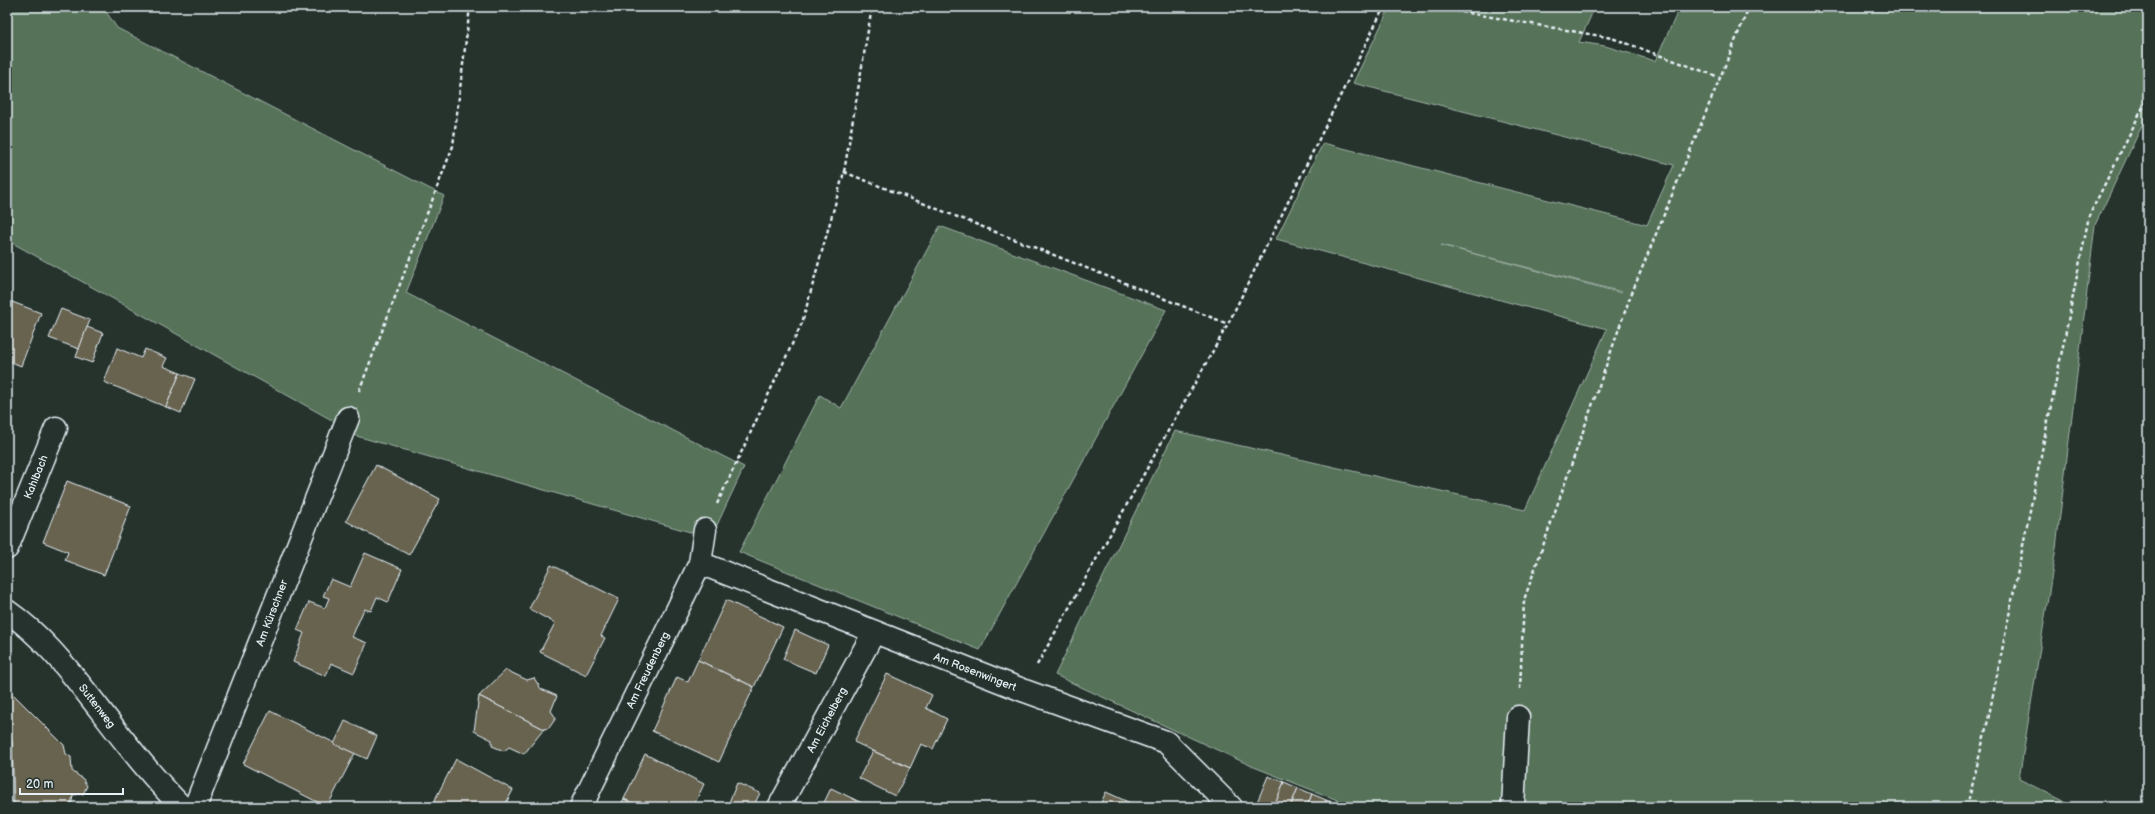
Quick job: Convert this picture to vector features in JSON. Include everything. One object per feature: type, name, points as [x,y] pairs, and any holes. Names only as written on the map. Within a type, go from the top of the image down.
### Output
[{"type":"street","name":"Am Kürschner","points":[[195,807],[348,418]]},
{"type":"street","name":"Kahlbach","points":[[7,548],[56,428]]},
{"type":"street","name":"Am Freudenberg","points":[[581,807],[700,563],[705,530]]},
{"type":"street","name":"Am Rosenwingert","points":[[700,563],[1025,691],[1166,742],[1231,807]]},
{"type":"street","name":"Suttenweg","points":[[7,611],[22,622],[55,653],[157,782],[182,807]]},
{"type":"street","name":"Am Eichelberg","points":[[779,807],[874,632]]},
{"type":"street","points":[[1512,807],[1518,717]]},
{"type":"path","points":[[348,418],[453,146],[470,7]]},
{"type":"path","points":[[705,530],[802,323],[844,172],[872,7]]},
{"type":"path","points":[[1025,691],[1084,579],[1228,324],[1384,7]]},
{"type":"path","points":[[1434,7],[1612,38],[1719,77]]},
{"type":"path","points":[[1518,717],[1524,600],[1629,300],[1719,77],[1749,7]]},
{"type":"path","points":[[1967,807],[1988,720],[2089,216],[2148,97]]},
{"type":"path","points":[[844,172],[1228,324]]},
{"type":"green space","points":[[7,7],[103,7],[117,28],[444,196],[406,293],[744,467],[711,538],[353,435],[330,419],[7,240]]},
{"type":"green space","points":[[1390,7],[1595,7],[1579,42],[1605,46],[1655,61],[1680,7],[2148,7],[2148,113],[2095,225],[2056,548],[2019,779],[2076,807],[1355,807],[1254,767],[1055,675],[1175,431],[1525,510],[1607,329],[1276,239],[1323,143],[1647,225],[1674,165],[1353,83]],"holes":[[[1441,245],[1622,292],[1621,293]]]},
{"type":"green space","points":[[940,226],[1166,310],[980,650],[739,552],[820,395],[841,408]]},
{"type":"building","points":[[7,300],[41,313],[21,366],[7,360]]},
{"type":"building","points":[[61,309],[90,320],[79,349],[49,338]]},
{"type":"building","points":[[87,327],[103,333],[92,363],[76,357]]},
{"type":"building","points":[[117,348],[141,358],[145,349],[167,358],[163,366],[180,373],[166,407],[104,382]]},
{"type":"building","points":[[180,373],[195,379],[181,413],[166,407]]},
{"type":"building","points":[[376,465],[440,499],[409,555],[346,521]]},
{"type":"building","points":[[67,481],[131,506],[104,575],[65,560],[68,552],[43,542]]},
{"type":"building","points":[[365,553],[402,569],[388,602],[377,597],[371,611],[364,609],[352,637],[367,643],[354,673],[331,663],[326,676],[293,662],[304,633],[297,630],[309,602],[325,608],[329,598],[323,596],[331,579],[350,587]]},
{"type":"building","points":[[551,565],[619,599],[601,636],[605,638],[586,675],[540,652],[555,623],[529,609]]},
{"type":"building","points":[[726,600],[783,627],[754,687],[698,660]]},
{"type":"building","points":[[795,630],[828,645],[816,673],[783,659]]},
{"type":"building","points":[[698,660],[754,687],[719,762],[652,731],[677,677],[688,682]]},
{"type":"building","points":[[506,670],[527,680],[534,678],[541,689],[557,696],[551,711],[556,718],[549,728],[544,729],[479,696]]},
{"type":"building","points":[[887,674],[932,695],[926,708],[947,719],[933,749],[921,744],[910,768],[854,742]]},
{"type":"building","points":[[7,688],[64,745],[66,754],[71,757],[72,771],[83,779],[87,786],[83,794],[73,795],[71,807],[14,807],[12,741],[7,740]]},
{"type":"building","points":[[479,696],[544,729],[524,754],[509,747],[504,751],[492,746],[492,740],[474,731]]},
{"type":"building","points":[[270,711],[355,753],[327,807],[243,764]]},
{"type":"building","points":[[345,721],[377,736],[367,759],[334,744]]},
{"type":"building","points":[[873,751],[910,768],[895,796],[859,778]]},
{"type":"building","points":[[645,754],[704,784],[693,807],[640,807],[624,799]]},
{"type":"building","points":[[456,759],[513,790],[504,807],[431,807]]},
{"type":"building","points":[[1268,776],[1284,782],[1274,807],[1255,807]]},
{"type":"building","points":[[1284,782],[1298,788],[1290,807],[1274,807]]},
{"type":"building","points":[[737,783],[760,793],[753,807],[727,807]]},
{"type":"building","points":[[831,788],[870,807],[822,807]]},
{"type":"building","points":[[1298,788],[1312,794],[1307,807],[1290,807]]},
{"type":"building","points":[[1106,792],[1139,807],[1099,807]]},
{"type":"building","points":[[1312,794],[1326,800],[1323,807],[1307,807]]},
{"type":"building","points":[[624,799],[640,807],[619,807]]},
{"type":"building","points":[[1326,800],[1340,805],[1339,807],[1323,807]]}]
